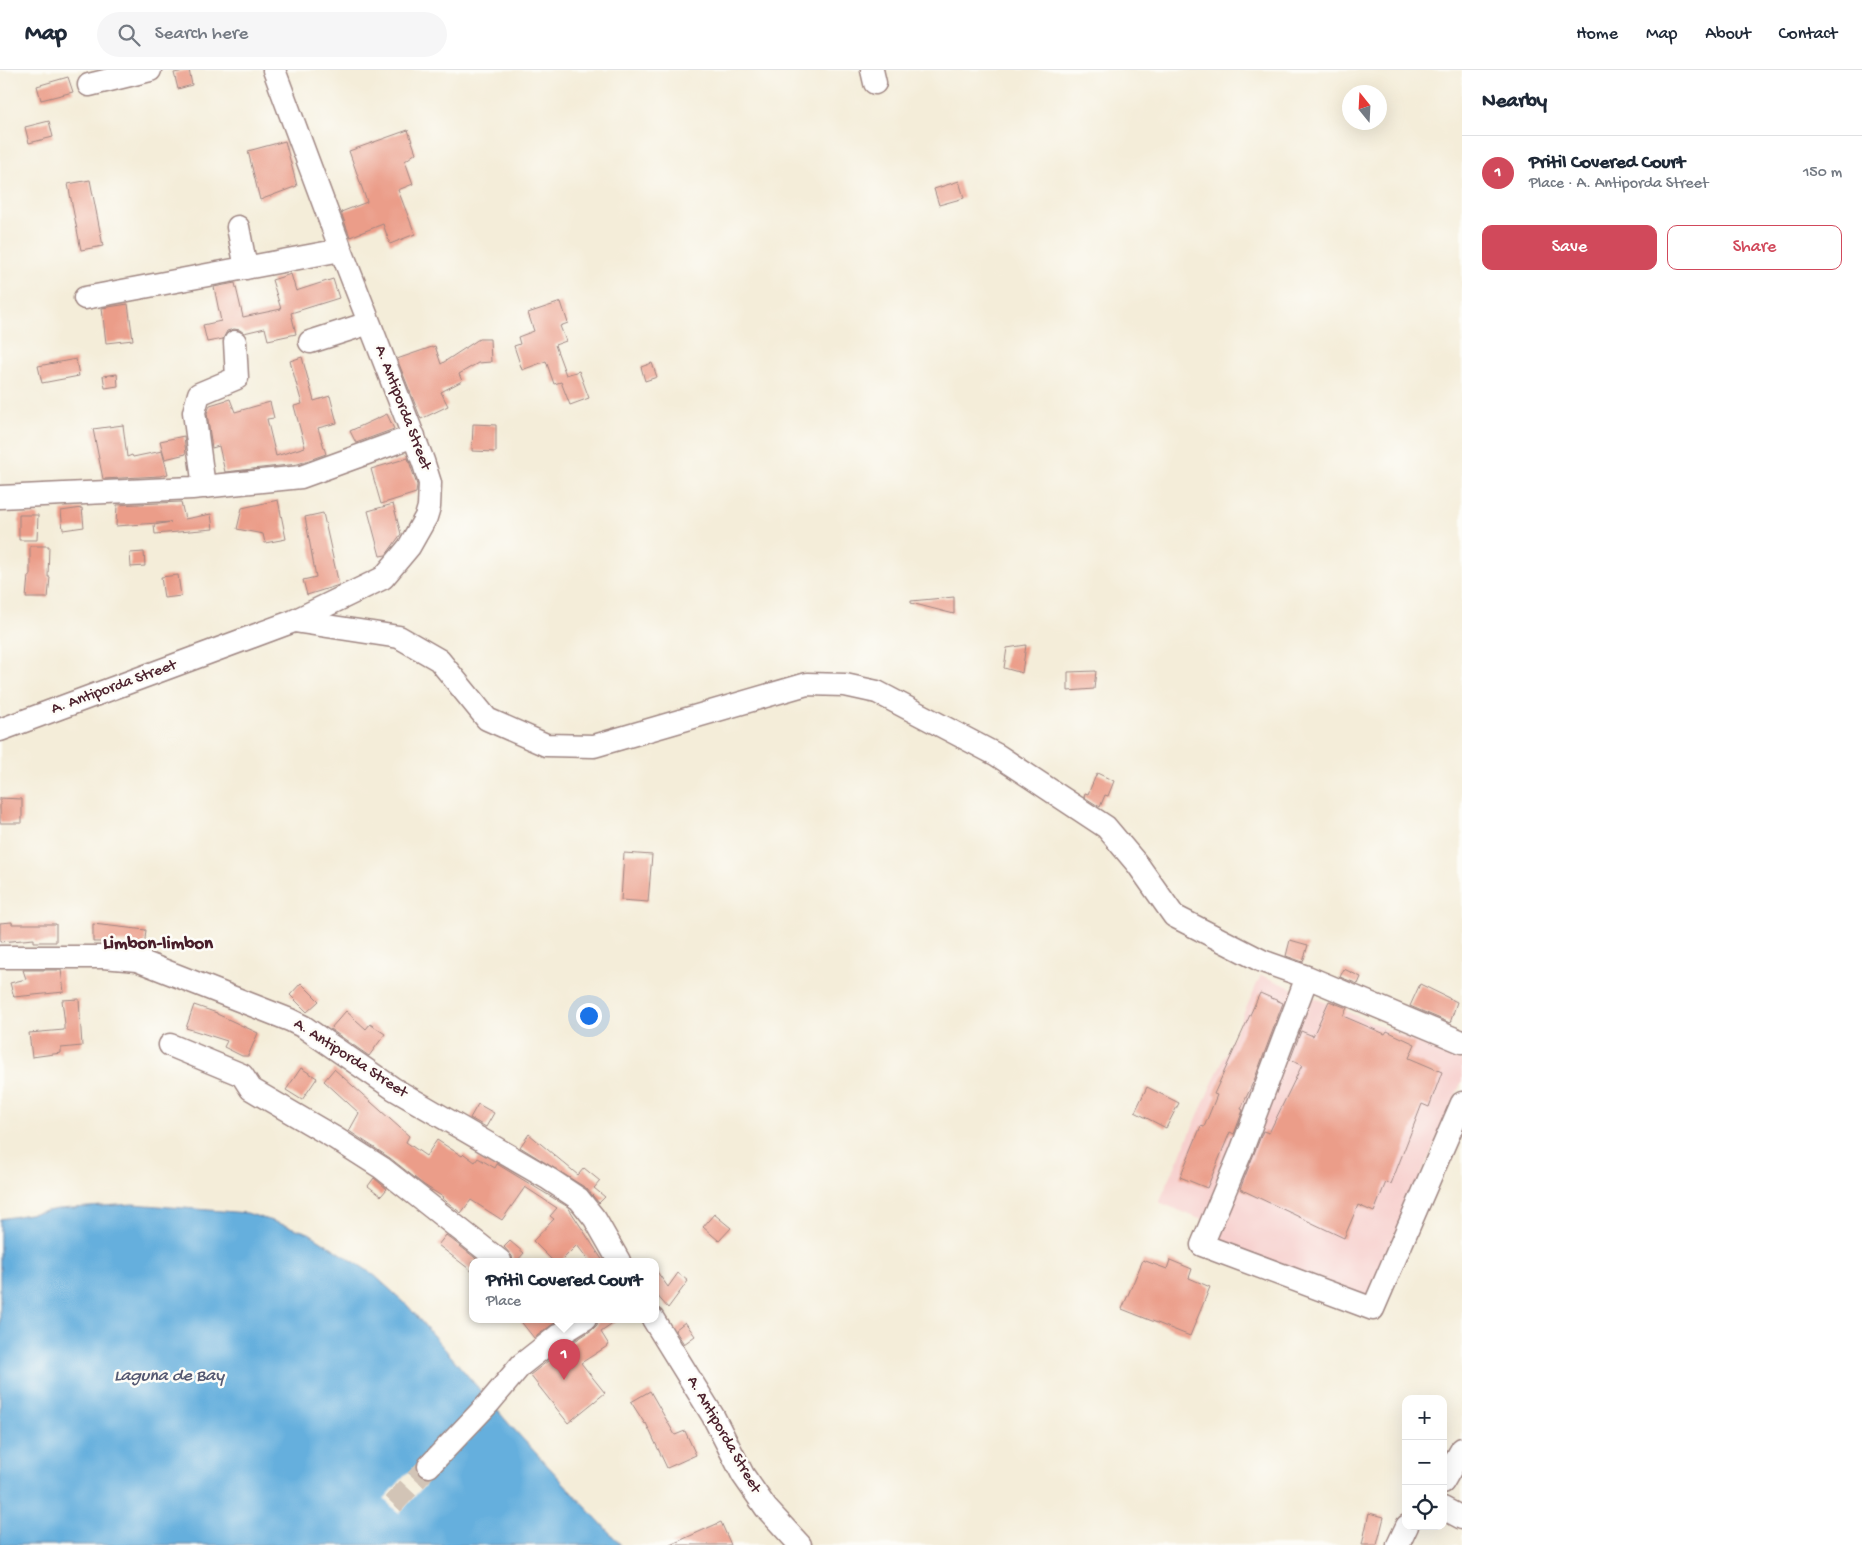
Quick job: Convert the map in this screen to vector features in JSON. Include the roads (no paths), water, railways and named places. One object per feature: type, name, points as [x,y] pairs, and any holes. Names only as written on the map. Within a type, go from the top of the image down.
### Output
[{"type":"street","points":[[89,85],[150,70]]},
{"type":"street","name":"A. Antiporda Street","points":[[0,730],[294,621],[382,578],[409,547],[420,531],[430,507],[430,483],[414,436],[341,250],[274,70]]},
{"type":"street","points":[[238,227],[246,268]]},
{"type":"street","points":[[85,298],[341,250]]},
{"type":"street","points":[[310,342],[369,323]]},
{"type":"street","points":[[204,486],[194,412],[199,394],[237,378],[235,342]]},
{"type":"street","points":[[0,497],[204,486],[301,477],[414,436]]},
{"type":"street","points":[[294,621],[399,637],[439,660],[487,718],[546,745],[594,746],[807,684],[845,685],[877,692],[997,755],[1106,827],[1138,865],[1174,916],[1262,961],[1307,977],[1462,1042]]},
{"type":"street","name":"A. Antiporda Street","points":[[0,957],[103,957],[137,960],[290,1020],[304,1027],[394,1088],[549,1179],[579,1199],[595,1219],[617,1258]]},
{"type":"street","points":[[1307,977],[1241,1152],[1202,1245],[1374,1309],[1462,1103]]},
{"type":"street","points":[[170,1045],[242,1075],[251,1089],[382,1168],[496,1258]]},
{"type":"street","points":[[429,1466],[490,1403],[553,1327],[569,1323]]},
{"type":"street","name":"A. Antiporda Street","points":[[656,1323],[713,1416],[743,1474],[766,1508],[800,1545]]},
{"type":"street","points":[[1447,1475],[1462,1449]]},
{"type":"street","points":[[1447,1510],[1462,1518]]},
{"type":"street","points":[[1398,1545],[1406,1530]]},
{"type":"water","name":"Laguna de Bay","points":[[133,1204],[247,1213],[309,1233],[373,1274],[407,1305],[510,1425],[621,1545],[0,1545],[0,1219],[58,1209]]},
{"type":"tunnel","points":[[393,1504],[429,1466]]},
{"type":"place","name":"Pritil Covered Court","points":[[564,1380]]},
{"type":"district","name":"Limbon-limbon","points":[[158,944]]}]
